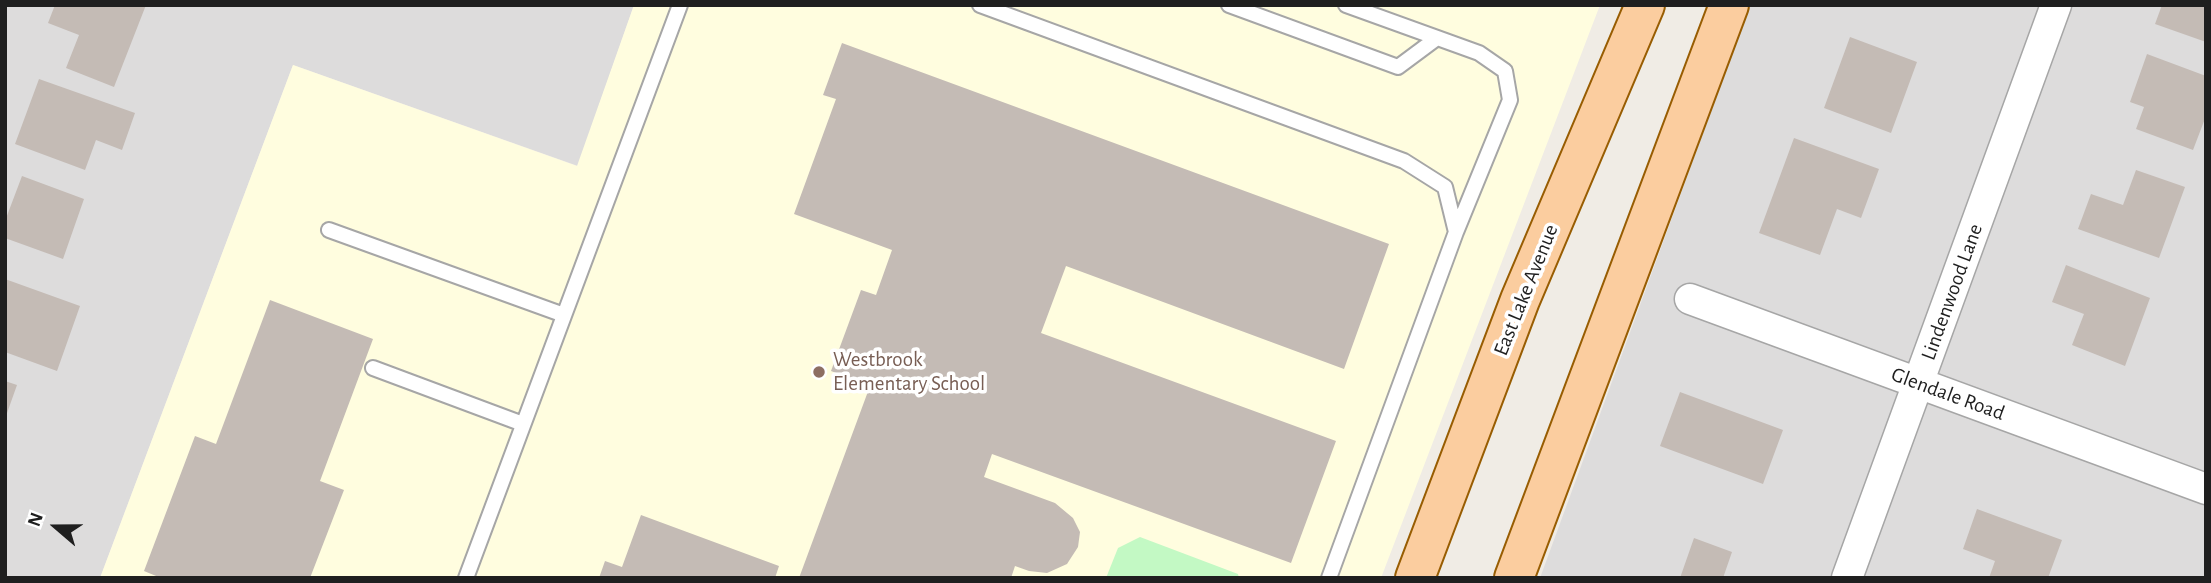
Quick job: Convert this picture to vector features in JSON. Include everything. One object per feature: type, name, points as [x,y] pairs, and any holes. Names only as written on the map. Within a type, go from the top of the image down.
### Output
[{"type":"main road","name":"East Lake Avenue","points":[[1415,578],[1520,300],[1645,5]]},
{"type":"main road","points":[[1514,578],[1729,5]]},
{"type":"street","name":"Lindenwood Lane","points":[[1847,578],[2056,5]]},
{"type":"street","name":"Glendale Road","points":[[1690,299],[2206,489]]},
{"type":"lane","points":[[466,578],[680,5]]},
{"type":"lane","points":[[980,5],[1404,161],[1445,187],[1456,232]]},
{"type":"lane","points":[[1229,5],[1398,67],[1437,38]]},
{"type":"lane","points":[[1329,578],[1456,232],[1510,100],[1504,71],[1479,53],[1346,5]]},
{"type":"lane","points":[[329,230],[564,315]]},
{"type":"lane","points":[[373,368],[523,424]]},
{"type":"shaded area","points":[[5,5],[634,5],[578,166],[293,65],[100,578],[5,578]]},
{"type":"shaded area","name":"Westbrook Elementary School","points":[[634,5],[1600,5],[1381,578],[100,578],[293,65],[577,166]]},
{"type":"shaded area","points":[[1750,5],[2206,5],[2206,578],[1540,578]]},
{"type":"green space","points":[[1140,537],[1238,574],[1239,578],[1106,578],[1118,548]]},
{"type":"building","points":[[55,5],[146,5],[114,87],[66,68],[79,35],[48,23]]},
{"type":"building","points":[[2162,5],[2206,5],[2206,42],[2155,24]]},
{"type":"building","points":[[1850,37],[1917,62],[1891,133],[1824,108]]},
{"type":"building","points":[[842,43],[1389,244],[1344,369],[1066,266],[1041,333],[1336,441],[1291,563],[992,454],[984,477],[1055,503],[1073,518],[1080,532],[1078,547],[1067,564],[1047,573],[1015,566],[1011,578],[799,578],[870,386],[831,371],[861,290],[876,295],[892,250],[794,214],[836,99],[823,95]]},
{"type":"building","points":[[2147,54],[2206,76],[2206,116],[2193,150],[2136,129],[2144,107],[2130,102]]},
{"type":"building","points":[[39,79],[135,113],[122,150],[96,140],[85,170],[15,144]]},
{"type":"building","points":[[1794,138],[1879,169],[1861,218],[1837,209],[1820,255],[1759,233]]},
{"type":"building","points":[[2136,170],[2185,187],[2159,258],[2078,229],[2091,194],[2123,205]]},
{"type":"building","points":[[22,176],[84,199],[63,259],[5,238],[5,221]]},
{"type":"building","points":[[2066,265],[2150,298],[2125,366],[2072,345],[2084,314],[2052,302]]},
{"type":"building","points":[[5,279],[80,306],[57,371],[5,352]]},
{"type":"building","points":[[270,300],[373,339],[320,481],[344,490],[310,578],[161,578],[144,571],[195,436],[216,444]]},
{"type":"building","points":[[5,381],[17,385],[6,416],[5,415]]},
{"type":"building","points":[[1680,392],[1783,430],[1763,484],[1660,446]]},
{"type":"building","points":[[1977,509],[2062,540],[2048,578],[1989,578],[1995,561],[1963,549]]},
{"type":"building","points":[[641,515],[779,566],[775,578],[599,578],[605,561],[622,567]]},
{"type":"building","points":[[1694,538],[1732,552],[1723,578],[1680,578]]},
{"type":"place","name":"Westbrook Elementary School","points":[[819,372]]}]
